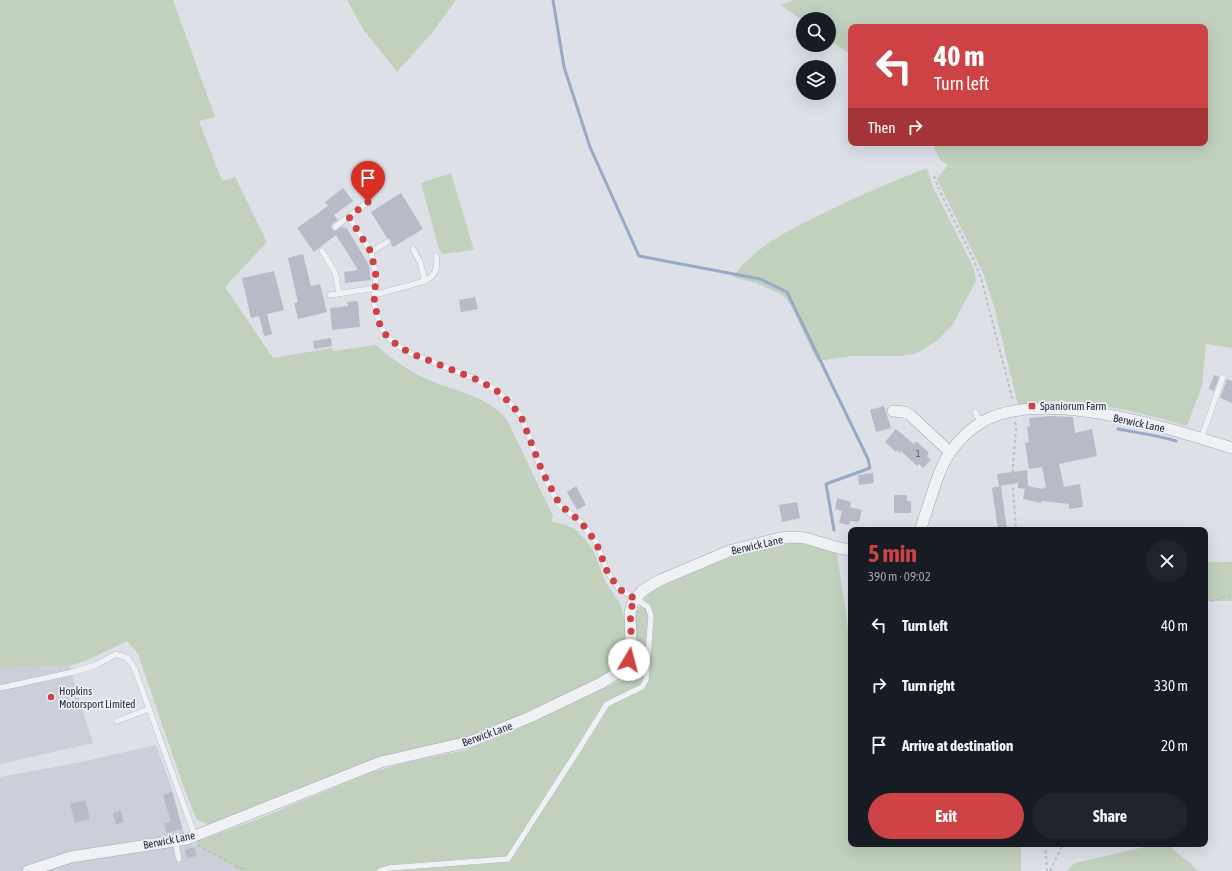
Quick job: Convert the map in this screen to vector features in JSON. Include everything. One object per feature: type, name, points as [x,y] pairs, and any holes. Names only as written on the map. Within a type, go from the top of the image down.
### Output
[{"type":"street","name":"Berwick Lane","points":[[921,527],[941,470],[950,452],[964,436],[981,423],[1014,411],[1067,409],[1161,427],[1232,448]]},
{"type":"street","points":[[893,411],[904,412],[910,415],[950,452]]},
{"type":"street","name":"Berwick Lane","points":[[28,871],[71,857],[191,837],[381,762],[472,741],[530,717],[601,683],[624,669],[629,660],[631,648],[630,612],[633,602],[642,591],[658,581],[729,551],[780,538],[805,538],[848,550]]},
{"type":"lane","points":[[335,227],[368,202],[362,186]]},
{"type":"lane","points":[[349,217],[371,252],[376,276],[374,303],[380,325],[386,335],[397,345],[410,353],[478,380],[496,390],[511,404],[521,416],[542,471],[560,505],[580,521],[596,542],[607,571],[618,588],[648,607],[652,616],[646,680],[642,687],[606,704],[573,759],[508,859],[389,868],[380,871]]},
{"type":"lane","points":[[371,252],[387,242]]},
{"type":"lane","points":[[412,249],[420,262],[425,281]]},
{"type":"lane","points":[[322,251],[334,272],[339,293]]},
{"type":"lane","points":[[374,295],[425,281],[434,274],[437,269],[436,256]]},
{"type":"lane","points":[[330,295],[376,288]]},
{"type":"lane","points":[[1201,439],[1223,377]]},
{"type":"lane","points":[[975,412],[981,423]]},
{"type":"lane","points":[[0,688],[73,672],[96,665],[116,654],[127,658],[134,667],[191,837]]},
{"type":"lane","points":[[117,721],[149,709]]},
{"type":"lane","points":[[175,840],[179,859]]},
{"type":"path","points":[[934,176],[941,194],[971,254],[980,278],[1013,404],[1016,430],[1012,477],[1016,527]]},
{"type":"path","points":[[1208,602],[1232,595]]},
{"type":"path","points":[[191,837],[245,871]]},
{"type":"path","points":[[1045,847],[1047,871]]},
{"type":"path","points":[[1050,871],[1062,847]]},
{"type":"shaded area","points":[[69,666],[93,743],[0,764],[0,668]]},
{"type":"shaded area","points":[[156,745],[173,792],[186,840],[242,871],[0,871],[0,777],[81,762]]},
{"type":"green space","points":[[0,0],[173,0],[215,117],[199,121],[222,181],[235,177],[267,242],[225,287],[273,358],[332,348],[333,351],[376,345],[386,354],[416,374],[479,399],[490,405],[507,420],[553,516],[552,522],[566,525],[575,529],[585,539],[594,552],[605,581],[620,604],[625,619],[626,647],[621,663],[609,676],[471,737],[210,825],[197,820],[184,788],[138,654],[127,641],[90,659],[69,666],[0,668]]},
{"type":"green space","points":[[347,0],[456,0],[431,34],[397,72],[363,29]]},
{"type":"green space","points":[[793,0],[1232,0],[1232,348],[1206,344],[1202,386],[1187,426],[1103,406],[1052,401],[1018,405],[994,306],[983,273],[937,179],[948,165],[940,160],[933,146],[1208,146],[1208,24],[848,24],[848,53],[836,44],[836,12],[796,12],[796,16],[781,5]]},
{"type":"green space","points":[[927,168],[933,187],[974,269],[976,281],[953,324],[938,340],[921,351],[914,354],[899,356],[853,356],[817,361],[790,304],[784,296],[756,283],[733,277],[753,256],[776,238],[815,217],[864,194]]},
{"type":"green space","points":[[451,173],[474,250],[442,254],[439,249],[421,183]]},
{"type":"green space","points":[[798,542],[814,545],[837,554],[848,631],[848,847],[1021,847],[1021,871],[242,871],[195,845],[197,841],[256,820],[372,772],[413,761],[466,750],[509,733],[634,674],[639,661],[636,612],[649,592],[720,561],[767,546]]},
{"type":"green space","points":[[1208,562],[1232,562],[1232,601],[1208,601]]},
{"type":"green space","points":[[1144,847],[1171,847],[1199,871],[1066,871],[1075,863]]},
{"type":"building","points":[[343,188],[353,201],[334,215],[338,220],[332,224],[331,228],[335,231],[343,226],[344,229],[346,227],[369,265],[371,280],[345,283],[344,272],[358,270],[336,235],[314,252],[297,228],[328,206],[325,202]]},
{"type":"building","points":[[401,193],[423,229],[393,247],[391,240],[387,238],[371,212]]},
{"type":"building","points":[[303,254],[311,286],[320,284],[327,312],[298,319],[294,303],[298,302],[288,258]]},
{"type":"building","points":[[274,271],[284,310],[267,314],[272,334],[264,336],[259,316],[251,318],[242,278]]},
{"type":"building","points":[[475,297],[478,309],[461,312],[459,300]]},
{"type":"building","points":[[347,302],[358,302],[360,327],[332,330],[330,308],[348,306]]},
{"type":"building","points":[[331,338],[332,346],[314,349],[313,341]]},
{"type":"building","points":[[1214,375],[1219,377],[1214,391],[1209,389]]},
{"type":"building","points":[[1227,379],[1232,381],[1232,403],[1220,398]]},
{"type":"building","points":[[884,406],[891,428],[876,432],[870,410]]},
{"type":"building","points":[[1050,416],[1073,417],[1075,433],[1092,429],[1097,456],[1059,464],[1064,487],[1080,484],[1083,507],[1069,509],[1069,504],[1042,501],[1041,503],[1023,499],[1025,489],[1018,488],[1018,483],[999,486],[997,474],[1027,470],[1028,486],[1043,489],[1043,487],[1046,488],[1042,467],[1029,469],[1025,443],[1029,442],[1027,427],[1030,426],[1029,418]]},
{"type":"building","points":[[896,429],[914,444],[916,441],[929,453],[927,456],[931,460],[923,468],[919,464],[917,466],[901,451],[900,453],[897,450],[896,452],[885,442]]},
{"type":"building","points":[[873,473],[874,483],[859,485],[858,475]]},
{"type":"building","points":[[576,486],[586,505],[577,510],[567,492]]},
{"type":"building","points":[[1001,486],[1007,527],[998,527],[992,488]]},
{"type":"building","points":[[894,495],[907,495],[907,501],[911,501],[911,513],[894,513]]},
{"type":"building","points":[[837,498],[851,502],[850,507],[862,510],[859,522],[850,521],[849,525],[839,523],[842,511],[835,509]]},
{"type":"building","points":[[797,502],[800,518],[782,522],[779,505]]},
{"type":"building","points":[[172,792],[182,829],[166,833],[164,823],[171,822],[163,795]]},
{"type":"building","points":[[85,800],[90,819],[75,823],[70,804]]},
{"type":"building","points":[[121,811],[124,822],[116,824],[113,813]]},
{"type":"building","points":[[194,847],[197,856],[187,858],[185,850]]},
{"type":"waterway","points":[[553,0],[564,67],[590,147],[639,256],[760,279],[787,292],[868,459],[870,468],[826,484],[834,530]]},
{"type":"waterway","points":[[1118,429],[1176,441]]},
{"type":"place","name":"Spaniorum Farm","points":[[1032,406]]},
{"type":"place","name":"Hopkins Motorsport Limited","points":[[51,697]]},
{"type":"route","points":[[368,202],[349,217],[371,252],[376,276],[374,303],[380,325],[386,335],[397,345],[410,353],[478,380],[496,390],[521,416],[542,471],[560,505],[580,521],[596,542],[607,571],[618,588],[636,599],[633,602],[630,612],[632,632],[629,660]]}]
